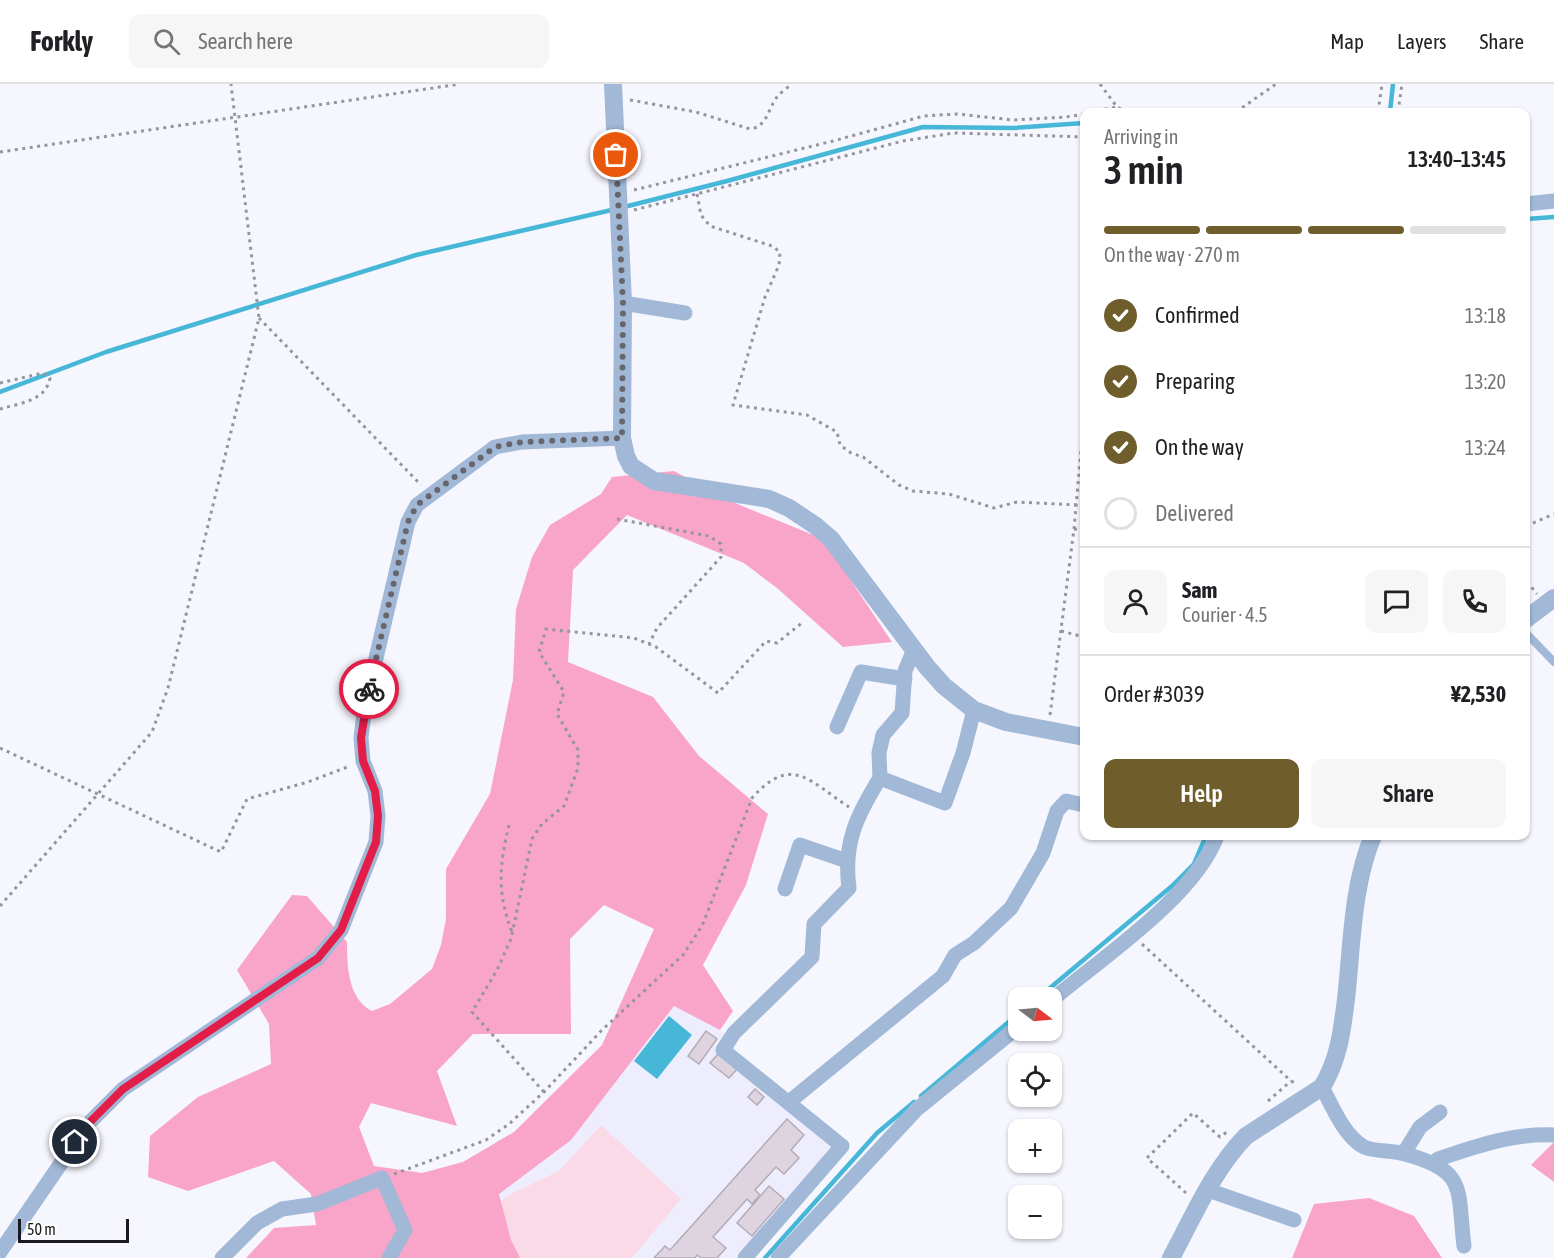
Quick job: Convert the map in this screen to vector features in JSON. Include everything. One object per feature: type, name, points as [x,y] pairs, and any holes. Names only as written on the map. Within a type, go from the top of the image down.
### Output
[{"type":"street","points":[[613,90],[623,303],[622,438],[631,466],[654,481],[769,499],[789,508],[831,539],[944,686],[974,710],[999,720],[1080,736]]},
{"type":"street","points":[[1530,204],[1554,201]]},
{"type":"street","points":[[623,303],[685,313]]},
{"type":"street","points":[[0,1252],[88,1124],[123,1089],[318,958],[341,930],[376,842],[378,816],[375,791],[363,761],[361,738],[365,705],[408,522],[417,505],[495,447],[522,442],[622,438]]},
{"type":"street","points":[[1530,615],[1554,598]]},
{"type":"street","points":[[745,1258],[842,1146],[723,1050],[734,1033],[812,957],[814,924],[849,888],[847,861],[858,813],[880,778],[879,753],[883,735],[903,713],[905,679],[914,649]]},
{"type":"street","points":[[837,728],[861,672],[905,679]]},
{"type":"street","points":[[880,778],[945,803],[963,753],[974,710]]},
{"type":"street","points":[[789,1102],[943,976],[955,955],[974,943],[1011,908],[1043,853],[1058,811],[1066,801],[1080,804]]},
{"type":"street","points":[[1062,992],[1132,934],[1197,874],[1211,853],[1216,840]]},
{"type":"street","points":[[1173,1257],[1204,1195],[1233,1151],[1246,1136],[1322,1087],[1337,1056],[1342,1038],[1359,890],[1372,840]]},
{"type":"street","points":[[785,889],[800,845],[847,861]]},
{"type":"street","points":[[778,1258],[917,1110],[1008,1035]]},
{"type":"street","points":[[1322,1087],[1345,1128],[1364,1147],[1404,1154],[1433,1163],[1450,1173],[1457,1186],[1464,1246]]},
{"type":"street","points":[[1404,1154],[1420,1127],[1440,1112]]},
{"type":"street","points":[[1433,1163],[1438,1159],[1496,1139],[1532,1134],[1554,1135]]},
{"type":"street","points":[[222,1258],[257,1223],[282,1209],[317,1204],[382,1178],[405,1230],[389,1258]]},
{"type":"street","points":[[1204,1195],[1294,1220]]},
{"type":"lane","points":[[1530,637],[1554,662]]},
{"type":"path","points":[[0,906],[152,732],[161,712],[259,318],[231,84]]},
{"type":"path","points":[[0,152],[460,84]]},
{"type":"path","points":[[613,90],[750,129],[757,128],[764,122],[777,97],[792,84]]},
{"type":"path","points":[[1100,84],[1118,108]]},
{"type":"path","points":[[1242,108],[1276,84]]},
{"type":"path","points":[[1379,108],[1382,84]]},
{"type":"path","points":[[1399,108],[1402,84]]},
{"type":"path","points":[[618,194],[924,116],[957,114],[1012,120],[1080,115]]},
{"type":"path","points":[[618,214],[903,141],[944,135],[1080,137]]},
{"type":"path","points":[[697,194],[701,215],[710,226],[772,246],[780,252],[779,265],[765,297],[733,405],[807,416],[837,432],[840,445],[850,453],[863,457],[899,485],[913,491],[949,494],[993,508],[1017,502],[1077,505]]},
{"type":"path","points":[[259,318],[430,495]]},
{"type":"path","points":[[0,383],[43,373],[50,378],[48,388],[43,395],[0,409]]},
{"type":"path","points":[[1048,730],[1080,470]]},
{"type":"path","points":[[1530,524],[1554,514]]},
{"type":"path","points":[[617,519],[709,536],[721,544],[721,557],[657,628],[649,644]]},
{"type":"path","points":[[1074,529],[1080,530]]},
{"type":"path","points":[[544,1092],[472,1012],[497,970],[513,934],[532,839],[542,824],[564,806],[578,768],[578,750],[556,714],[564,692],[539,652],[546,629],[634,638],[649,644],[718,693],[766,641],[777,643],[803,622]]},
{"type":"path","points":[[1061,631],[1080,636]]},
{"type":"path","points":[[0,748],[221,852],[247,798],[308,782],[363,761]]},
{"type":"path","points":[[382,1178],[486,1140],[509,1124],[544,1092],[602,1030],[683,955],[702,926],[752,798],[765,783],[776,776],[796,775],[808,779],[858,813]]},
{"type":"path","points":[[509,825],[500,882],[502,907],[513,934]]},
{"type":"path","points":[[1132,934],[1291,1081],[1310,1089],[1322,1087]]},
{"type":"path","points":[[1264,1104],[1291,1081]]},
{"type":"path","points":[[1204,1195],[1187,1194],[1147,1158],[1193,1113],[1220,1137],[1229,1130]]},
{"type":"shaded area","points":[[674,471],[730,501],[823,539],[892,642],[843,647],[777,588],[744,563],[627,515],[573,570],[568,662],[653,697],[699,756],[768,814],[746,885],[703,965],[733,1011],[720,1030],[674,1006],[571,1140],[499,1194],[511,1240],[520,1258],[246,1258],[274,1228],[316,1225],[311,1194],[274,1161],[188,1191],[148,1177],[150,1136],[198,1097],[271,1064],[269,1024],[237,970],[292,895],[307,896],[347,942],[350,981],[358,999],[372,1011],[390,1004],[432,969],[441,945],[446,919],[446,869],[490,794],[513,680],[516,609],[532,557],[550,525],[601,494],[612,477]],"holes":[[[604,905],[654,929],[602,1045],[514,1132],[463,1162],[422,1173],[374,1166],[359,1127],[371,1103],[457,1126],[437,1071],[473,1034],[571,1034],[570,939]]]},
{"type":"shaded area","points":[[670,986],[727,1036],[717,1048],[834,1144],[832,1152],[739,1258],[480,1258],[443,1219]]},
{"type":"shaded area","points":[[601,1125],[681,1199],[632,1258],[514,1258],[490,1213],[507,1196],[559,1171]]},
{"type":"shaded area","points":[[1554,1142],[1554,1182],[1531,1165]]},
{"type":"shaded area","points":[[1369,1198],[1414,1216],[1442,1258],[1292,1258],[1314,1204]]},
{"type":"water","points":[[669,1016],[692,1035],[657,1079],[634,1061]]},
{"type":"building","points":[[706,1031],[717,1039],[699,1064],[688,1056]]},
{"type":"building","points":[[719,1053],[738,1068],[729,1078],[710,1063]]},
{"type":"building","points":[[755,1089],[764,1097],[757,1105],[748,1097]]},
{"type":"building","points":[[787,1119],[804,1135],[791,1150],[799,1158],[784,1174],[776,1167],[755,1190],[760,1195],[752,1204],[747,1199],[713,1237],[726,1248],[717,1258],[701,1258],[697,1255],[695,1258],[654,1258],[665,1246],[670,1250]]},
{"type":"building","points":[[769,1186],[784,1199],[752,1236],[737,1223]]},
{"type":"waterway","points":[[1390,108],[1393,84]]},
{"type":"waterway","points":[[624,207],[923,127],[1014,128],[1080,123]]},
{"type":"waterway","points":[[0,392],[106,352],[416,255],[616,209]]},
{"type":"waterway","points":[[1530,219],[1554,217]]},
{"type":"waterway","points":[[1051,987],[1172,886],[1194,864],[1204,840]]},
{"type":"waterway","points":[[921,1096],[1008,1022]]},
{"type":"waterway","points":[[765,1258],[877,1133],[914,1102]]},
{"type":"way so far","points":[[369,689],[408,522],[417,505],[495,447],[522,442],[622,438],[623,303],[616,155]]},
{"type":"route","points":[[75,1142],[88,1124],[123,1089],[318,958],[341,930],[376,842],[378,816],[375,791],[363,761],[361,738],[369,689]]}]
